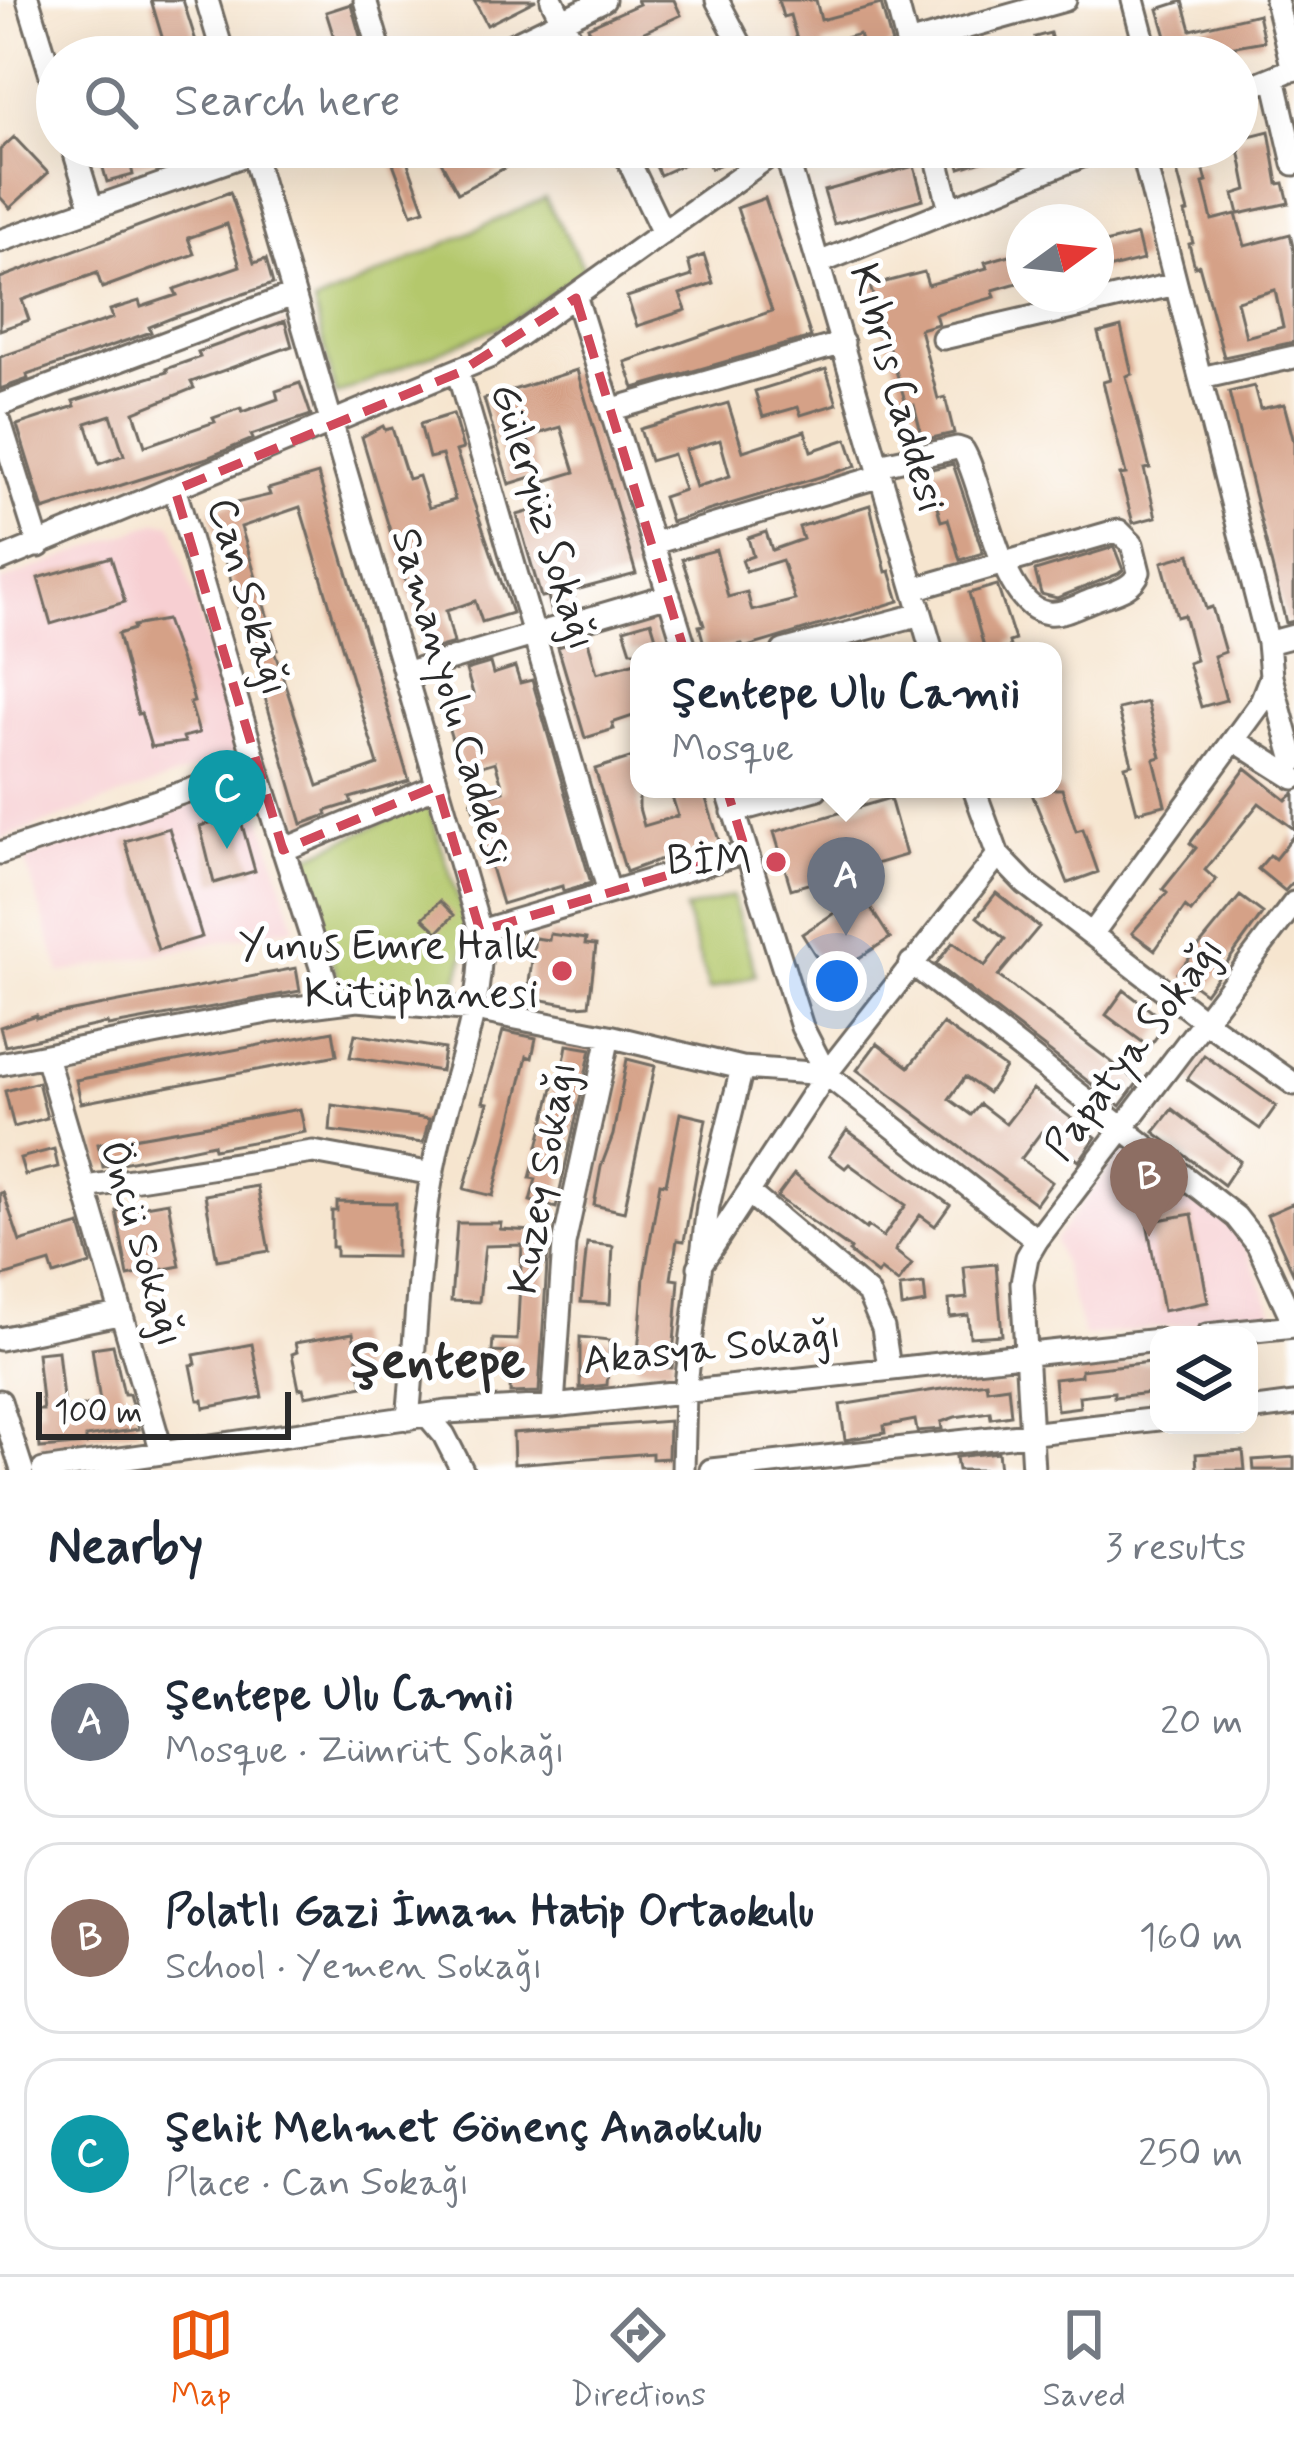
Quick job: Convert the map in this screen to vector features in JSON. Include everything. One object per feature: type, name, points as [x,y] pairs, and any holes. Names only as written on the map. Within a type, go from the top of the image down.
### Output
[{"type":"street","points":[[28,0],[39,36]]},
{"type":"street","points":[[206,0],[217,36]]},
{"type":"street","points":[[365,0],[376,36]]},
{"type":"street","points":[[518,36],[557,10],[604,0]]},
{"type":"street","points":[[717,0],[736,36]]},
{"type":"street","points":[[896,0],[905,36]]},
{"type":"street","points":[[953,36],[1065,0]]},
{"type":"street","points":[[1133,0],[1142,36]]},
{"type":"street","points":[[1276,0],[1294,164]]},
{"type":"street","points":[[1258,84],[1287,72]]},
{"type":"street","points":[[79,168],[92,209]]},
{"type":"street","points":[[0,241],[205,168]]},
{"type":"street","name":"Samanyolu Caddesi","points":[[262,168],[292,295],[480,931],[481,975],[475,1010],[433,1174],[417,1417]]},
{"type":"street","points":[[632,168],[663,233]]},
{"type":"street","points":[[0,560],[489,357],[754,168]]},
{"type":"street","name":"Kıbrıs Caddesi","points":[[790,168],[929,642]]},
{"type":"street","points":[[939,168],[950,209]]},
{"type":"street","points":[[819,262],[1052,168]]},
{"type":"street","points":[[1146,168],[1294,761]]},
{"type":"street","points":[[943,338],[1176,284]]},
{"type":"street","points":[[0,405],[292,295]]},
{"type":"street","points":[[576,298],[683,642]]},
{"type":"street","points":[[613,409],[843,343]]},
{"type":"street","points":[[1201,379],[1294,357]]},
{"type":"street","name":"Güleryüz Sokağı","points":[[458,373],[610,892]]},
{"type":"street","points":[[0,422],[39,546]]},
{"type":"street","points":[[654,543],[956,448],[963,451],[1003,563],[1033,607],[1050,614],[1131,585],[1139,572],[1132,544],[1119,531],[1003,563],[914,589]]},
{"type":"street","name":"Can Sokağı","points":[[175,490],[332,1001]]},
{"type":"street","points":[[404,673],[669,595]]},
{"type":"street","points":[[817,642],[921,614]]},
{"type":"street","points":[[1268,644],[1294,636]]},
{"type":"street","points":[[1092,934],[1261,704],[1271,676]]},
{"type":"street","points":[[1234,740],[1294,778]]},
{"type":"street","points":[[0,854],[257,768]]},
{"type":"street","points":[[283,850],[437,785]]},
{"type":"street","points":[[730,798],[802,1027],[826,1074],[1037,1240],[1027,1256],[1022,1282],[1033,1470]]},
{"type":"street","points":[[734,812],[784,798]]},
{"type":"street","points":[[977,798],[998,855],[1026,884],[1294,1084]]},
{"type":"street","points":[[480,931],[746,852]]},
{"type":"street","points":[[699,1267],[826,1074],[998,855]]},
{"type":"street","name":"Papatya Sokağı","points":[[1037,1240],[1294,903]]},
{"type":"street","points":[[910,963],[1247,1228],[1294,1325],[1258,1329]]},
{"type":"street","points":[[0,1064],[332,1001],[475,1010],[742,1068],[826,1074]]},
{"type":"street","name":"Kuzey Sokağı","points":[[554,1406],[564,1244],[609,1036]]},
{"type":"street","name":"Öncü Sokağı","points":[[46,1056],[161,1453]]},
{"type":"street","points":[[683,1470],[685,1392],[699,1267],[708,1206],[742,1068]]},
{"type":"street","points":[[86,1186],[313,1153],[433,1174]]},
{"type":"street","points":[[749,1193],[868,1293],[883,1328],[889,1368]]},
{"type":"street","points":[[0,1339],[118,1313]]},
{"type":"street","name":"Akasya Sokağı","points":[[43,1470],[417,1417],[1150,1341]]},
{"type":"street","points":[[0,1401],[22,1470]]},
{"type":"street","points":[[1258,1410],[1294,1404]]},
{"type":"street","points":[[417,1417],[444,1435],[462,1470]]},
{"type":"street","points":[[711,1470],[1150,1420]]},
{"type":"highlighted area","points":[[576,298],[746,852],[480,931],[437,786],[283,850],[175,490],[458,373]]},
{"type":"shaded area","points":[[158,522],[170,523],[174,529],[238,745],[233,756],[0,839],[0,582]]},
{"type":"shaded area","points":[[252,784],[295,927],[60,973],[25,859]]},
{"type":"shaded area","points":[[1128,1143],[1240,1234],[1275,1315],[1084,1336],[1055,1240]]},
{"type":"green space","points":[[545,198],[585,270],[510,322],[336,395],[314,304]]},
{"type":"green space","points":[[427,802],[467,925],[453,1000],[342,991],[300,868],[303,859]]},
{"type":"green space","points":[[732,896],[756,975],[709,990],[685,910]]},
{"type":"building","points":[[151,0],[183,0],[194,36],[162,36]]},
{"type":"building","points":[[474,0],[536,0],[487,25]]},
{"type":"building","points":[[637,0],[674,0],[681,15],[635,36],[592,36],[588,27],[639,4]]},
{"type":"building","points":[[778,0],[816,0],[821,20],[881,4],[890,36],[796,36],[790,15],[783,17]]},
{"type":"building","points":[[1183,1],[1191,30],[1258,14],[1264,41],[1258,42],[1258,36],[1166,36],[1158,9]]},
{"type":"building","points":[[351,4],[360,36],[333,36],[326,12]]},
{"type":"building","points":[[1269,131],[1278,184],[1284,183],[1289,203],[1239,214],[1234,194],[1247,190],[1243,168],[1258,168],[1258,134]]},
{"type":"building","points":[[14,137],[36,160],[36,168],[48,173],[10,208],[0,197],[0,150]]},
{"type":"building","points":[[103,168],[131,168],[133,175],[107,182]]},
{"type":"building","points":[[395,168],[410,168],[425,210],[412,214]]},
{"type":"building","points":[[444,168],[505,168],[458,193]]},
{"type":"building","points":[[915,168],[923,199],[834,224],[824,191]]},
{"type":"building","points":[[1203,168],[1212,220],[1236,214],[1245,246],[1290,234],[1294,342],[1224,357],[1189,244],[1193,243],[1177,171]],"holes":[[[1275,290],[1283,327],[1246,337],[1237,301]]]},
{"type":"building","points":[[230,192],[254,263],[266,259],[273,284],[172,318],[149,327],[151,332],[0,389],[0,357],[113,318],[110,310],[139,301],[141,307],[177,295],[174,289],[240,266],[227,224],[188,238],[194,254],[102,288],[97,273],[22,300],[29,320],[0,330],[0,278]]},
{"type":"building","points":[[765,198],[811,337],[634,388],[625,362],[772,311],[737,208]]},
{"type":"building","points":[[1137,235],[1143,260],[1114,267],[1114,241]]},
{"type":"building","points":[[704,255],[713,283],[680,294],[686,310],[637,326],[627,297],[692,276],[688,261]]},
{"type":"building","points":[[1006,256],[1006,286],[993,290],[995,297],[935,314],[938,324],[920,329],[938,399],[945,397],[954,433],[923,440],[914,405],[907,407],[870,286],[924,272],[928,285],[987,268],[985,262]]},
{"type":"building","points":[[285,321],[292,346],[191,382],[194,388],[134,412],[145,446],[241,408],[242,412],[278,399],[276,391],[300,383],[311,415],[251,435],[253,439],[207,458],[43,510],[17,425],[75,406],[73,401],[167,372],[200,357],[198,352]],"holes":[[[111,415],[124,455],[99,464],[86,423]]]},
{"type":"building","points":[[1121,327],[1132,374],[1126,376],[1150,468],[1144,469],[1156,517],[1133,523],[1120,475],[1126,474],[1103,382],[1110,380],[1098,333]]},
{"type":"building","points":[[826,369],[837,404],[801,415],[798,407],[763,417],[755,391]]},
{"type":"building","points":[[577,370],[636,574],[572,591],[576,606],[552,613],[548,596],[541,597],[517,515],[552,505],[545,481],[575,472],[561,427],[527,437],[538,475],[509,484],[484,399]]},
{"type":"building","points":[[1254,386],[1260,409],[1284,404],[1294,442],[1294,621],[1286,623],[1229,392]]},
{"type":"building","points":[[728,403],[743,451],[805,431],[811,451],[847,439],[856,466],[671,522],[663,497],[684,490],[673,454],[650,461],[640,429]],"holes":[[[720,440],[730,476],[696,487],[685,450]]]},
{"type":"building","points":[[453,414],[463,449],[456,451],[512,613],[482,622],[475,601],[446,611],[454,643],[426,651],[362,437],[383,426],[392,428],[408,479],[419,476],[429,508],[455,500],[442,455],[429,458],[420,424]]},
{"type":"building","points":[[953,464],[983,553],[960,560],[948,519],[941,521],[927,470]]},
{"type":"building","points":[[318,474],[409,781],[350,798],[352,803],[302,824],[210,509],[270,495],[268,489]],"holes":[[[300,507],[378,765],[318,786],[241,527]]]},
{"type":"building","points":[[870,505],[886,572],[890,571],[899,601],[764,642],[703,642],[699,626],[704,625],[682,559],[716,550],[728,597],[747,592],[752,611],[795,600],[782,560],[746,571],[742,560],[753,556],[748,538],[766,532],[772,550],[803,539],[799,527]]},
{"type":"building","points":[[1114,547],[1123,570],[1118,574],[1057,598],[1041,594],[1035,571]]},
{"type":"building","points":[[1190,554],[1225,652],[1214,656],[1226,700],[1201,707],[1188,663],[1196,660],[1184,615],[1177,617],[1162,562]]},
{"type":"building","points":[[111,557],[125,602],[51,624],[38,578]]},
{"type":"building","points":[[997,585],[1015,640],[983,642],[969,593]]},
{"type":"building","points":[[166,620],[190,687],[199,733],[183,737],[185,742],[151,747],[118,634]]},
{"type":"building","points":[[651,621],[657,642],[630,642],[630,648],[624,629]]},
{"type":"building","points":[[587,638],[597,673],[630,664],[630,717],[612,723],[614,729],[585,738],[558,647]]},
{"type":"building","points":[[490,663],[493,674],[515,667],[520,683],[532,680],[591,883],[563,891],[562,886],[502,904],[471,801],[504,791],[495,762],[462,772],[442,707],[474,697],[466,670]]},
{"type":"building","points":[[1147,702],[1161,757],[1154,759],[1165,805],[1137,812],[1125,766],[1132,764],[1118,709]]},
{"type":"building","points":[[630,758],[630,798],[639,798],[644,826],[678,816],[673,798],[706,798],[720,844],[690,853],[688,849],[626,872],[595,769]]},
{"type":"building","points":[[1246,768],[1286,800],[1294,793],[1294,829],[1259,803],[1205,870],[1216,880],[1191,912],[1185,907],[1155,950],[1132,933],[1167,893],[1163,889],[1196,848],[1190,843]]},
{"type":"building","points":[[1062,789],[1076,831],[1083,829],[1098,872],[1068,883],[1034,798],[1062,798]]},
{"type":"building","points":[[890,798],[906,855],[791,889],[774,832]]},
{"type":"building","points":[[239,814],[255,871],[214,883],[200,826]]},
{"type":"building","points":[[169,828],[202,937],[158,950],[125,841]]},
{"type":"building","points":[[1294,835],[1294,881],[1285,891],[1258,869],[1270,855],[1275,859]]},
{"type":"building","points":[[996,893],[1039,927],[998,976],[1138,1082],[1120,1106],[936,964],[953,942],[985,966],[1005,939],[977,917]]},
{"type":"building","points":[[862,895],[890,938],[829,977],[802,934]]},
{"type":"building","points":[[1240,896],[1263,913],[1205,993],[1177,973]]},
{"type":"building","points":[[440,901],[454,915],[438,932],[423,918]]},
{"type":"building","name":"Yunus Emre Halk Kütüphanesi","points":[[550,934],[596,945],[589,1005],[527,997],[535,938],[549,940]]},
{"type":"building","points":[[296,968],[300,991],[107,1023],[5,1046],[0,1027],[36,1015]]},
{"type":"building","points":[[1124,990],[1167,1023],[1149,1047],[1106,1015]]},
{"type":"building","points":[[943,1024],[1005,1068],[988,1093],[965,1077],[949,1099],[971,1115],[980,1104],[1006,1124],[1033,1089],[1096,1137],[1079,1161],[1041,1132],[1021,1159],[1052,1182],[1036,1204],[857,1070],[877,1043],[909,1067]]},
{"type":"building","points":[[333,1031],[337,1055],[81,1103],[76,1080]]},
{"type":"building","points":[[503,1031],[536,1038],[532,1058],[527,1056],[493,1196],[464,1189]]},
{"type":"building","points":[[355,1034],[444,1049],[441,1071],[350,1057]]},
{"type":"building","points":[[567,1045],[591,1049],[556,1208],[530,1201],[536,1179],[530,1178]]},
{"type":"building","points":[[1204,1055],[1276,1106],[1260,1129],[1187,1079]]},
{"type":"building","points":[[627,1059],[655,1066],[624,1212],[594,1205]]},
{"type":"building","points":[[38,1082],[47,1118],[14,1127],[5,1091]]},
{"type":"building","points":[[332,1105],[429,1119],[423,1143],[330,1131]]},
{"type":"building","points":[[300,1109],[305,1132],[214,1149],[213,1144],[103,1167],[98,1144]]},
{"type":"building","points":[[1172,1109],[1240,1161],[1224,1185],[1154,1132]]},
{"type":"building","points":[[680,1113],[706,1119],[684,1241],[677,1240],[671,1279],[679,1280],[672,1368],[637,1366],[644,1277],[660,1183],[666,1184]]},
{"type":"building","points":[[847,1130],[950,1205],[935,1226],[920,1215],[896,1248],[912,1264],[898,1283],[881,1270],[877,1274],[851,1249],[777,1197],[794,1174],[883,1237],[906,1205],[849,1164],[845,1168],[829,1156]]},
{"type":"building","points":[[54,1149],[58,1167],[25,1175],[20,1158]]},
{"type":"building","points":[[257,1186],[269,1251],[217,1260],[205,1195]]},
{"type":"building","points":[[3,1192],[20,1242],[80,1225],[91,1264],[54,1275],[50,1262],[0,1277]]},
{"type":"building","points":[[168,1202],[180,1266],[128,1276],[116,1211]]},
{"type":"building","points":[[337,1202],[396,1203],[396,1257],[336,1256],[332,1211],[337,1211]]},
{"type":"building","points":[[1294,1203],[1294,1275],[1267,1215]]},
{"type":"building","points":[[1192,1214],[1208,1302],[1163,1311],[1147,1222]]},
{"type":"building","points":[[457,1223],[501,1223],[500,1229],[549,1232],[539,1392],[510,1393],[512,1353],[492,1352],[493,1339],[517,1340],[522,1245],[485,1246],[479,1302],[451,1301]]},
{"type":"building","points":[[587,1243],[613,1246],[610,1304],[581,1302]]},
{"type":"building","points":[[996,1264],[1002,1335],[970,1337],[968,1315],[950,1317],[949,1300],[967,1298],[964,1267]]},
{"type":"building","points":[[924,1284],[926,1303],[902,1307],[900,1287]]},
{"type":"building","points":[[353,1333],[363,1386],[305,1396],[303,1388],[299,1389],[292,1354],[297,1352],[295,1343]]},
{"type":"building","points":[[580,1337],[610,1340],[607,1385],[580,1388]]},
{"type":"building","points":[[252,1344],[262,1397],[204,1408],[191,1365],[196,1364],[194,1355]]},
{"type":"building","points":[[113,1345],[124,1394],[129,1394],[139,1429],[86,1437],[86,1444],[40,1448],[37,1410],[43,1410],[37,1353],[58,1351],[64,1408],[94,1405],[100,1402],[92,1348]]},
{"type":"building","points":[[1150,1362],[1150,1393],[1079,1396],[1080,1407],[1057,1410],[1054,1379],[1081,1376],[1081,1370]]},
{"type":"building","points":[[986,1382],[987,1389],[1008,1386],[1011,1415],[991,1418],[990,1412],[955,1417],[941,1422],[942,1429],[917,1431],[915,1420],[884,1426],[885,1433],[845,1440],[840,1405]]},
{"type":"building","points":[[669,1421],[668,1458],[652,1459],[652,1453],[514,1464],[513,1433]]},
{"type":"building","points":[[1243,1451],[1245,1470],[1197,1470],[1196,1454]]},
{"type":"building","points":[[998,1452],[1000,1470],[958,1470],[956,1457]]},
{"type":"building","points":[[1294,1457],[1294,1470],[1254,1470],[1253,1460]]},
{"type":"place","name":"Şehit Mehmet Gönenç Anaokulu","points":[[227,849]]},
{"type":"place","name":"BİM","points":[[776,862]]},
{"type":"place","name":"Şentepe Ulu Camii","points":[[846,936]]},
{"type":"place","name":"Yunus Emre Halk Kütüphanesi","points":[[562,971]]},
{"type":"place","name":"Polatlı Gazi İmam Hatip Ortaokulu","points":[[1149,1237]]},
{"type":"district","name":"Şentepe","points":[[438,1362]]}]
